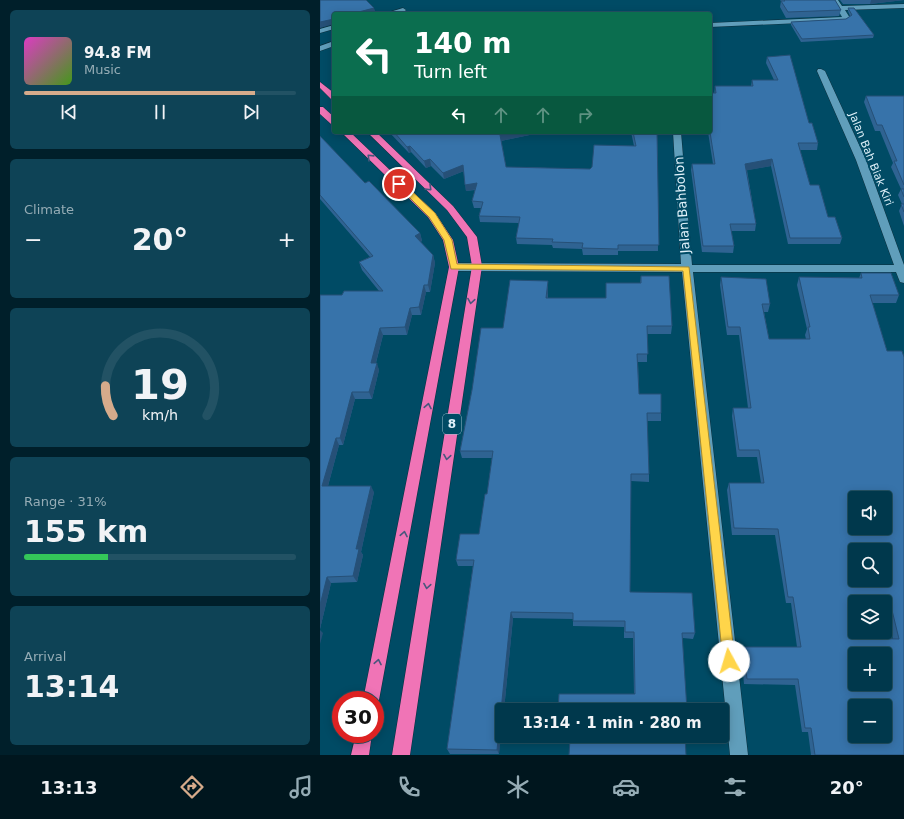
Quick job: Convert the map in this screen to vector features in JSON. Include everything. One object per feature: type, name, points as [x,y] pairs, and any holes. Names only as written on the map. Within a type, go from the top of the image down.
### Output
[{"type":"highway","points":[[320,84],[332,95]]},
{"type":"highway","points":[[320,109],[332,120]]},
{"type":"highway","name":"8","points":[[347,134],[432,215],[448,240],[454,267],[373,691]]},
{"type":"highway","name":"8","points":[[373,134],[450,208],[472,237],[477,266],[401,755]]},
{"type":"highway","points":[[360,755],[362,743]]},
{"type":"street","points":[[712,25],[846,18],[835,0]]},
{"type":"street","points":[[840,8],[904,6]]},
{"type":"street","points":[[394,12],[403,10]]},
{"type":"street","points":[[320,31],[332,28]]},
{"type":"street","points":[[320,49],[332,44]]},
{"type":"street","name":"Jalan Bah Biak Kiri","points":[[821,71],[861,160],[903,273]]},
{"type":"street","name":"Jalan Bahbolon","points":[[677,134],[687,268],[739,755]]},
{"type":"street","points":[[454,267],[687,268],[903,273]]},
{"type":"building","points":[[320,0],[366,0],[374,8],[359,12],[332,12],[332,19],[320,22]]},
{"type":"building","points":[[784,0],[835,0],[841,10],[788,12],[781,1],[785,1]]},
{"type":"building","points":[[848,8],[854,8],[874,35],[802,39],[791,22],[846,19],[852,15]]},
{"type":"building","points":[[790,55],[809,123],[812,123],[818,143],[798,143],[810,185],[819,185],[828,217],[835,217],[842,238],[790,238],[772,159],[745,164],[756,224],[730,224],[734,246],[703,246],[692,164],[715,164],[710,134],[712,134],[712,93],[716,93],[715,86],[753,86],[752,80],[778,80],[767,57]]},
{"type":"building","points":[[866,96],[904,96],[904,185],[894,161],[897,161],[882,125],[877,125]]},
{"type":"building","points":[[396,134],[505,134],[500,135],[506,167],[590,169],[592,167],[594,145],[636,146],[633,134],[657,134],[659,245],[618,245],[618,249],[582,248],[583,243],[552,242],[553,239],[516,238],[520,217],[479,216],[483,202],[472,201],[477,183],[465,185],[463,165],[443,173],[430,159],[424,161],[410,146],[407,147]]},
{"type":"building","points":[[320,136],[365,183],[369,181],[420,233],[415,236],[433,255],[428,285],[424,285],[419,307],[410,308],[405,327],[380,328],[371,363],[377,363],[369,392],[352,392],[340,438],[336,438],[322,486],[371,486],[356,549],[359,549],[353,576],[327,577],[320,605],[320,295],[342,295],[344,291],[383,291],[359,262],[373,256],[320,195]]},
{"type":"building","points":[[901,189],[904,189],[904,197]]},
{"type":"building","points":[[901,204],[904,204],[904,212]]},
{"type":"building","points":[[861,273],[891,273],[899,295],[870,295],[887,351],[902,351],[904,357],[904,755],[815,755],[811,728],[805,728],[798,679],[747,679],[743,647],[801,647],[793,597],[788,597],[778,529],[734,528],[729,483],[764,483],[759,450],[739,450],[733,408],[751,408],[740,327],[728,327],[721,277],[766,279],[770,304],[762,304],[769,339],[810,339],[808,327],[810,327],[799,277],[862,278]]},
{"type":"building","points":[[641,276],[669,276],[672,326],[647,326],[648,354],[637,354],[639,394],[661,394],[661,413],[647,413],[649,474],[631,474],[630,592],[692,593],[695,633],[682,633],[687,703],[558,703],[559,694],[635,694],[634,632],[625,632],[625,621],[573,621],[573,613],[511,612],[502,703],[495,703],[495,743],[498,743],[497,750],[447,749],[474,560],[456,560],[460,534],[479,534],[485,494],[487,494],[493,451],[460,451],[472,390],[481,328],[503,328],[510,280],[548,281],[546,298],[606,298],[606,283],[641,283]]},
{"type":"building","points":[[570,743],[685,743],[686,755],[569,755]]},
{"type":"route","points":[[399,184],[432,215],[448,240],[454,267],[687,268],[729,661]]}]
